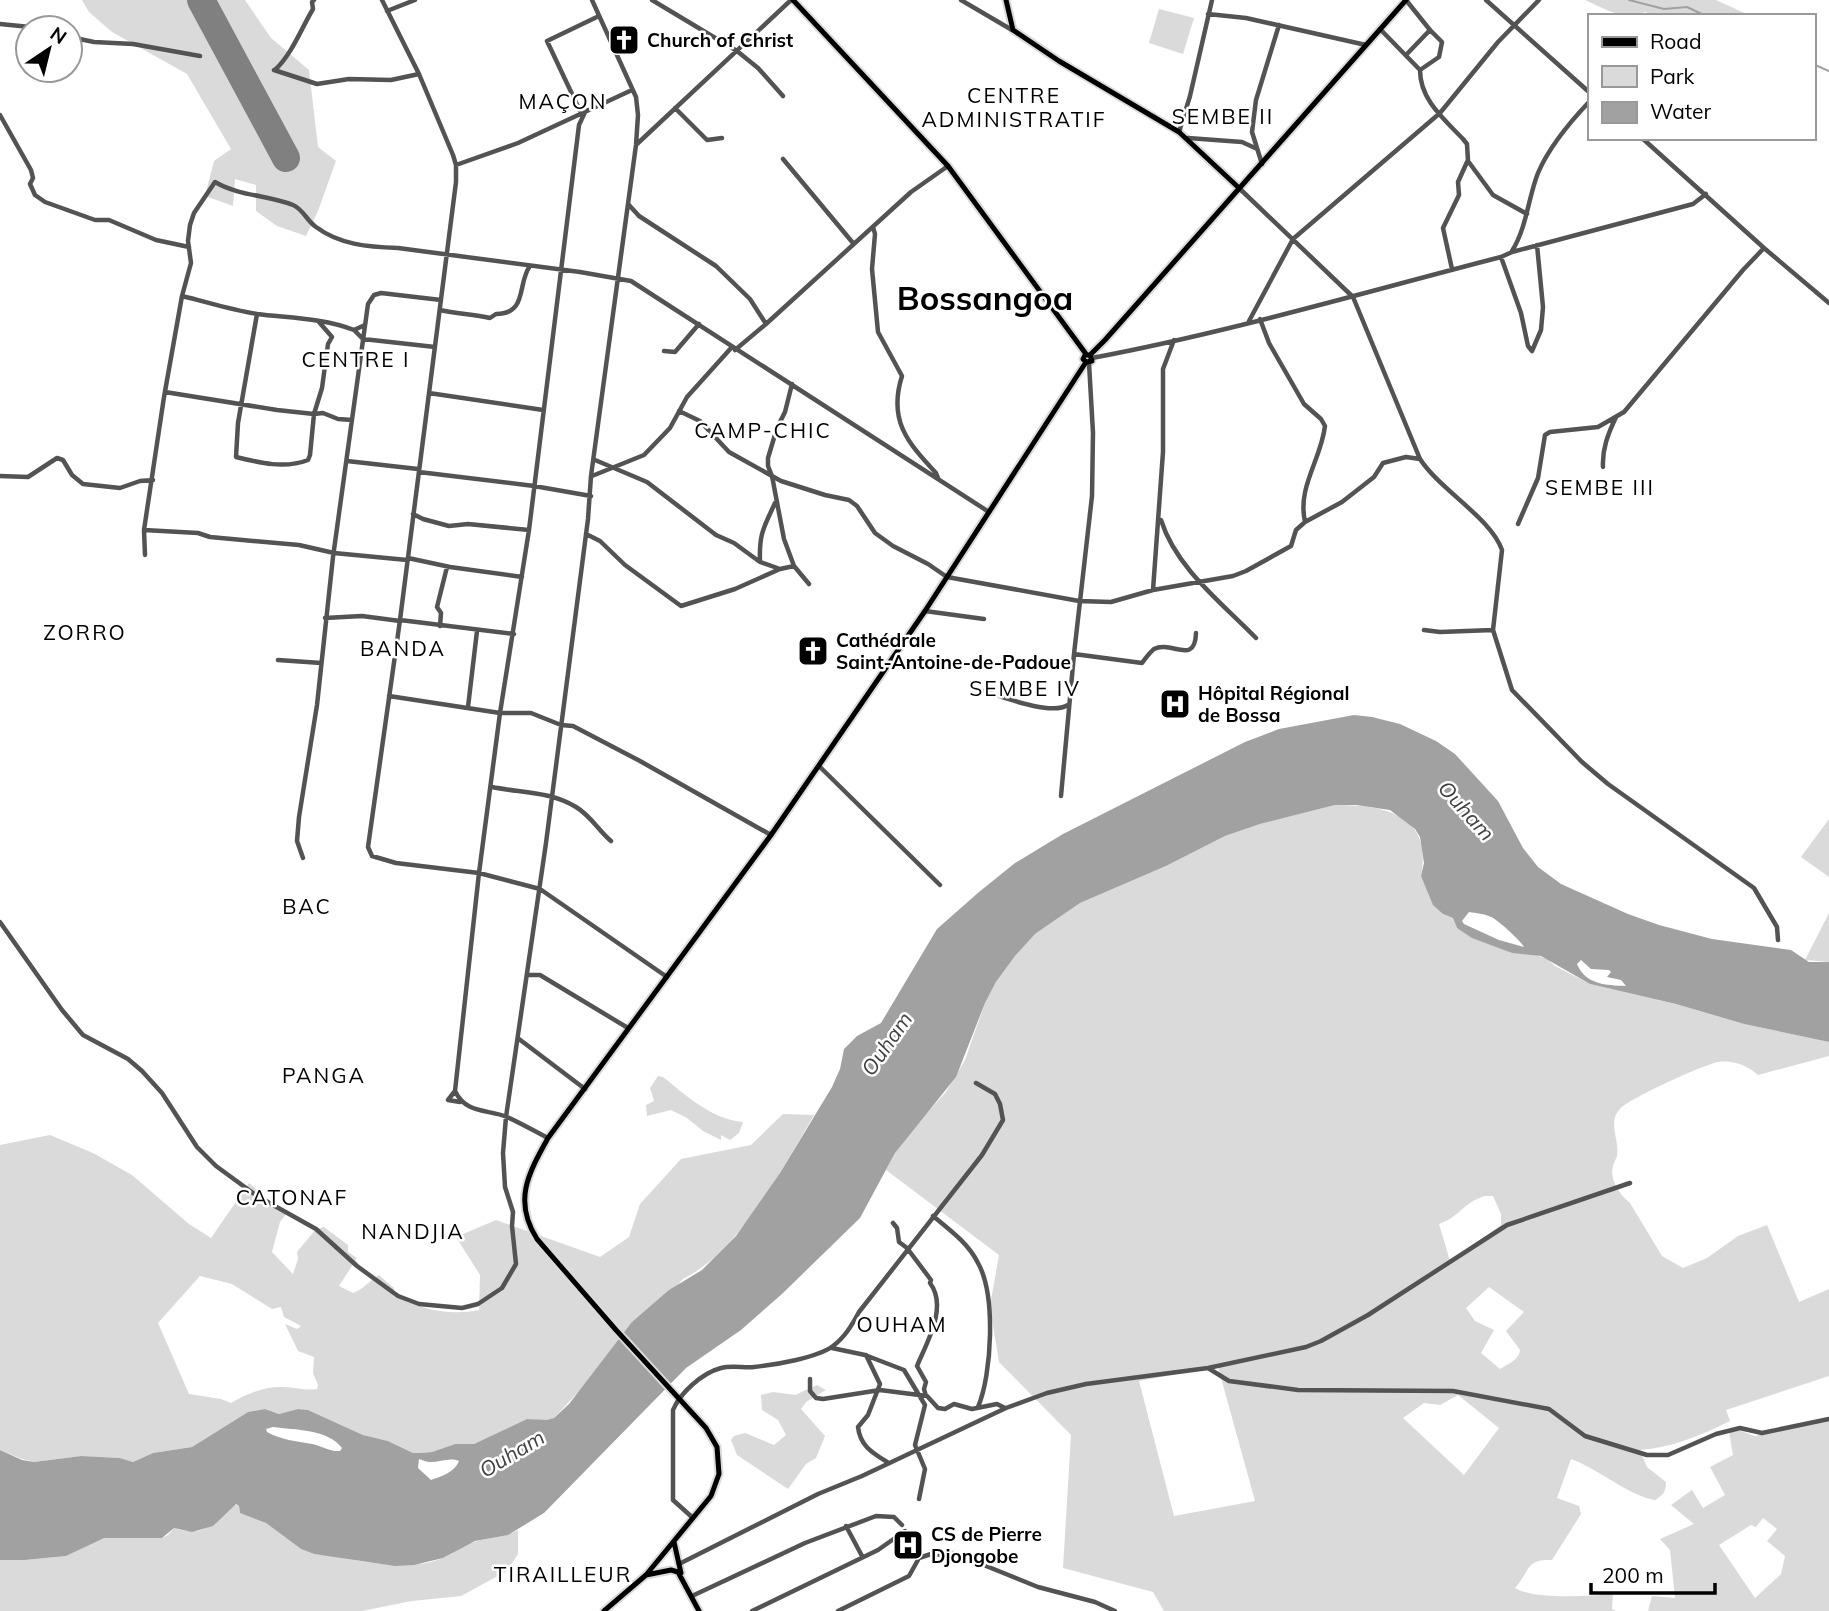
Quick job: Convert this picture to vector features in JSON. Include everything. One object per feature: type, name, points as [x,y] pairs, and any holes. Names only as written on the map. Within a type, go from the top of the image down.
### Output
[{"type":"main road","points":[[792,0],[948,166],[1089,358]]},
{"type":"main road","points":[[1006,0],[1013,30],[1059,61],[1181,134],[1239,188]]},
{"type":"main road","points":[[604,1611],[646,1575],[693,1518],[716,1485],[719,1461],[712,1435],[537,1239],[527,1223],[525,1213],[524,1193],[527,1180],[548,1138],[820,766],[925,611],[1089,358],[1406,0]]},
{"type":"main road","points":[[674,1542],[682,1575],[699,1611]]},
{"type":"main road","points":[[646,1575],[671,1570],[682,1575]]},
{"type":"street","points":[[314,0],[313,9],[291,49],[274,70],[317,83],[349,79],[391,80],[419,74]]},
{"type":"street","points":[[382,0],[419,74],[456,165],[456,181],[400,621],[368,847],[372,856],[396,863],[479,873],[540,890],[667,977]]},
{"type":"street","points":[[387,11],[415,0]]},
{"type":"street","points":[[0,922],[62,1010],[83,1035],[128,1059],[142,1071],[162,1093],[197,1147],[216,1167],[257,1196],[316,1229],[357,1266],[398,1296],[419,1304],[462,1308],[478,1304],[502,1288],[516,1264],[513,1212],[507,1199],[504,1175],[506,1117],[540,890],[636,145],[638,105],[592,0]]},
{"type":"street","points":[[652,0],[737,51],[758,68],[783,96]]},
{"type":"street","points":[[636,145],[792,0]]},
{"type":"street","points":[[961,0],[1013,30]]},
{"type":"street","points":[[1212,0],[1181,134],[1191,140],[1242,142],[1255,148]]},
{"type":"street","points":[[1406,0],[1442,42],[1439,57],[1420,70]]},
{"type":"street","points":[[1486,0],[1588,91]]},
{"type":"street","points":[[1249,322],[1293,239],[1440,113],[1498,42],[1539,0]]},
{"type":"street","points":[[1208,14],[1246,18],[1366,45]]},
{"type":"street","points":[[548,1138],[506,1117],[448,1100],[455,1091],[500,713],[529,530],[579,125],[584,111],[547,41],[599,16]]},
{"type":"street","points":[[1262,164],[1252,132],[1256,100],[1279,25]]},
{"type":"street","points":[[1380,29],[1420,70],[1420,78],[1430,104],[1467,144],[1468,161],[1458,182],[1459,195],[1443,228],[1452,269]]},
{"type":"street","points":[[1406,55],[1430,30]]},
{"type":"street","points":[[84,40],[133,44],[200,56]]},
{"type":"street","points":[[456,165],[517,143],[632,89]]},
{"type":"street","points":[[1512,251],[1527,214],[1537,174],[1547,155],[1588,103]]},
{"type":"street","points":[[676,108],[707,140],[722,138]]},
{"type":"street","points":[[0,115],[31,170],[33,178],[30,184],[35,195],[46,202],[95,220],[109,220],[156,240],[189,247]]},
{"type":"street","points":[[1644,140],[1829,303]]},
{"type":"street","points":[[783,159],[853,243]]},
{"type":"street","points":[[1468,161],[1493,194],[1527,214]]},
{"type":"street","points":[[592,477],[644,455],[670,428],[687,397],[733,349],[766,324],[911,192],[948,166]]},
{"type":"street","points":[[145,555],[144,530],[165,392],[182,296],[191,263],[188,241],[194,213],[215,182],[230,191],[261,195],[296,206],[309,222],[330,238],[369,247],[619,278],[645,289],[733,349],[792,384],[989,512]]},
{"type":"street","points":[[1239,188],[1353,297],[1420,459],[1430,475],[1486,526],[1500,545],[1502,550],[1493,630],[1505,673],[1518,698],[1608,784],[1754,888],[1777,928],[1777,940]]},
{"type":"street","points":[[1061,796],[1079,601],[1092,496],[1093,433],[1089,358],[1223,330],[1353,297],[1501,257],[1512,251],[1693,204],[1706,194]]},
{"type":"street","points":[[629,205],[639,216],[716,267],[750,299],[766,324]]},
{"type":"street","points":[[873,227],[875,234],[872,269],[878,332],[902,376],[896,395],[899,416],[910,445],[936,473],[938,479]]},
{"type":"street","points":[[1501,257],[1521,313],[1528,346],[1532,351],[1541,330],[1543,307],[1537,245]]},
{"type":"street","points":[[1518,524],[1538,478],[1545,435],[1550,432],[1598,427],[1617,417],[1632,404],[1764,248]]},
{"type":"street","points":[[440,310],[490,318],[502,314],[514,308],[522,296],[525,273],[530,266]]},
{"type":"street","points":[[303,858],[297,841],[299,817],[317,705],[334,553],[368,304],[374,295],[381,293],[442,300]]},
{"type":"street","points":[[182,296],[205,304],[354,330],[363,339],[435,347]]},
{"type":"street","points":[[257,314],[238,423],[236,457],[274,465],[295,465],[308,460],[314,414],[322,388],[328,344],[332,337],[319,322]]},
{"type":"street","points":[[1260,319],[1269,343],[1304,404],[1325,426],[1304,491],[1302,510],[1305,522]]},
{"type":"street","points":[[354,330],[366,324]]},
{"type":"street","points":[[664,351],[675,352],[699,324]]},
{"type":"street","points":[[1153,590],[1163,452],[1163,369],[1174,339]]},
{"type":"street","points":[[792,384],[768,458],[784,539],[794,566],[809,584]]},
{"type":"street","points":[[165,392],[314,414],[323,413],[338,419],[352,420]]},
{"type":"street","points":[[429,393],[543,410]]},
{"type":"street","points":[[679,411],[700,421],[729,452],[780,481],[849,500],[857,506],[875,533],[893,547],[928,564],[947,577],[1079,601],[1111,602],[1153,590],[1246,571],[1291,546],[1296,530],[1305,522],[1342,502],[1374,477],[1383,463],[1406,457],[1420,459]]},
{"type":"street","points":[[1603,467],[1603,454],[1617,417]]},
{"type":"street","points":[[0,477],[28,477],[57,458],[64,460],[72,475],[83,484],[120,488],[153,480]]},
{"type":"street","points":[[595,460],[647,482],[716,535],[734,543],[760,562],[780,569]]},
{"type":"street","points":[[347,461],[591,496]]},
{"type":"street","points":[[760,562],[759,543],[762,528],[776,502]]},
{"type":"street","points":[[413,514],[449,526],[468,524],[529,530]]},
{"type":"street","points":[[1160,516],[1168,538],[1185,564],[1256,638]]},
{"type":"street","points":[[144,530],[198,533],[232,540],[299,545],[334,553],[408,559],[447,567],[522,576]]},
{"type":"street","points":[[586,534],[600,541],[625,565],[681,606],[794,566]]},
{"type":"street","points":[[440,626],[441,613],[437,607],[447,567]]},
{"type":"street","points":[[925,611],[984,619]]},
{"type":"street","points":[[326,618],[362,616],[514,634]]},
{"type":"street","points":[[1424,630],[1493,630]]},
{"type":"street","points":[[468,707],[477,631]]},
{"type":"street","points":[[1074,654],[1142,663],[1155,649],[1191,649],[1196,643],[1196,634]]},
{"type":"street","points":[[278,660],[321,663]]},
{"type":"street","points":[[984,691],[1032,706],[1063,708],[1069,704]]},
{"type":"street","points":[[389,696],[500,713],[531,713],[586,732],[771,835]]},
{"type":"street","points":[[820,766],[940,886]]},
{"type":"street","points":[[492,786],[551,795],[577,807],[611,841]]},
{"type":"street","points":[[530,964],[540,975],[628,1028]]},
{"type":"street","points":[[528,975],[540,975]]},
{"type":"street","points":[[519,1039],[585,1089]]},
{"type":"street","points":[[693,1518],[673,1500],[673,1410],[678,1397],[706,1376],[722,1368],[756,1367],[818,1354],[831,1348],[846,1333],[907,1248],[982,1155],[1003,1120],[995,1094],[976,1083]]},
{"type":"street","points":[[455,1091],[461,1102]]},
{"type":"street","points":[[679,1564],[887,1462],[1006,1408],[1048,1393],[1086,1384],[1208,1368],[1306,1347],[1321,1341],[1368,1315],[1507,1225],[1630,1182]]},
{"type":"street","points":[[513,1212],[517,1215],[525,1213]]},
{"type":"street","points":[[933,1216],[970,1250],[984,1277],[990,1345],[983,1394],[978,1407]]},
{"type":"street","points":[[893,1223],[897,1228],[899,1242],[907,1248],[931,1280],[937,1315],[918,1366],[926,1382],[925,1405],[915,1445],[925,1469],[919,1499]]},
{"type":"street","points":[[831,1348],[842,1348],[904,1370],[908,1380],[938,1408],[945,1409],[954,1404],[972,1409],[997,1404],[1006,1408]]},
{"type":"street","points":[[865,1355],[873,1366],[880,1390],[868,1415],[858,1427],[859,1437],[867,1448],[887,1462]]},
{"type":"street","points":[[1208,1368],[1229,1381],[1298,1390],[1453,1391],[1549,1409],[1585,1436],[1647,1455],[1668,1455],[1716,1434],[1740,1428],[1762,1433],[1829,1419]]},
{"type":"street","points":[[810,1380],[810,1391],[816,1398],[823,1399],[880,1390],[924,1396]]},
{"type":"street","points":[[692,1596],[846,1526],[876,1516],[894,1517],[903,1528],[878,1550],[752,1611]]},
{"type":"street","points":[[846,1526],[862,1557]]},
{"type":"street","points":[[838,1611],[909,1576],[919,1558],[931,1554],[954,1553],[1038,1587],[1095,1602],[1115,1611]]},
{"type":"green space","points":[[82,0],[245,0],[271,38],[309,70],[318,147],[336,161],[306,236],[277,226],[256,211],[256,185],[235,179],[233,206],[205,196],[214,161],[231,149],[187,74],[112,32],[89,12]]},
{"type":"green space","points":[[1585,0],[1716,0],[1747,14],[1619,14]]},
{"type":"green space","points":[[1159,9],[1194,18],[1183,54],[1149,43]]},
{"type":"green space","points":[[1335,805],[1371,807],[1387,811],[1412,826],[1420,839],[1423,855],[1421,876],[1443,914],[1453,918],[1457,928],[1512,953],[1533,954],[1547,959],[1590,984],[1676,1004],[1744,1024],[1829,1042],[1829,1056],[1758,1075],[1749,1068],[1734,1063],[1710,1064],[1667,1082],[1626,1104],[1616,1114],[1614,1126],[1617,1156],[1612,1171],[1614,1182],[1662,1256],[1683,1268],[1707,1258],[1738,1236],[1767,1225],[1799,1302],[1829,1289],[1829,1376],[1726,1410],[1730,1421],[1697,1436],[1663,1447],[1640,1450],[1647,1467],[1666,1482],[1664,1493],[1655,1500],[1645,1498],[1571,1459],[1557,1498],[1579,1506],[1581,1514],[1552,1560],[1537,1561],[1529,1567],[1515,1588],[1548,1596],[1613,1594],[1612,1609],[1616,1611],[1164,1611],[1153,1592],[1063,1568],[1071,1435],[999,1362],[990,1306],[999,1255],[886,1170],[912,1129],[946,1092],[965,1060],[985,1003],[996,982],[1035,934],[1080,903],[1166,866],[1225,836]],"holes":[[[1493,1196],[1501,1214],[1501,1225],[1450,1261],[1439,1224],[1452,1218],[1477,1199]],[[1489,1287],[1524,1312],[1506,1331],[1520,1350],[1515,1359],[1500,1369],[1481,1353],[1494,1330],[1475,1321],[1466,1308]],[[1218,1367],[1255,1501],[1174,1516],[1139,1381]],[[1458,1395],[1499,1428],[1464,1475],[1403,1418],[1424,1403],[1440,1405]]]},
{"type":"green space","points":[[1829,819],[1829,877],[1801,857]]},
{"type":"green space","points":[[1829,913],[1829,962],[1805,960]]},
{"type":"green space","points":[[658,1076],[710,1111],[743,1122],[739,1133],[730,1140],[721,1135],[721,1140],[671,1110],[647,1116],[646,1105],[654,1101],[650,1088]]},
{"type":"green space","points":[[783,1114],[814,1115],[774,1183],[741,1229],[704,1266],[683,1279],[554,1418],[547,1421],[527,1419],[474,1444],[455,1444],[432,1452],[413,1453],[388,1441],[363,1435],[308,1410],[298,1409],[279,1414],[265,1409],[248,1412],[192,1447],[153,1453],[133,1462],[120,1458],[81,1456],[34,1462],[0,1450],[0,1145],[50,1135],[93,1153],[132,1175],[189,1224],[211,1238],[249,1183],[286,1214],[280,1222],[272,1252],[293,1274],[298,1259],[297,1252],[316,1229],[324,1227],[348,1245],[348,1252],[357,1258],[339,1286],[353,1293],[379,1275],[394,1288],[393,1296],[414,1305],[445,1312],[467,1312],[479,1310],[480,1275],[456,1237],[496,1220],[600,1257],[629,1237],[640,1204],[681,1159],[751,1145]],"holes":[[[200,1276],[232,1284],[272,1309],[281,1307],[284,1317],[301,1326],[297,1329],[285,1324],[298,1351],[314,1357],[313,1373],[317,1389],[263,1389],[231,1403],[189,1394],[158,1323]]]},
{"type":"green space","points":[[817,1385],[826,1390],[806,1402],[801,1409],[825,1436],[816,1458],[806,1464],[788,1489],[737,1455],[731,1440],[734,1436],[745,1433],[774,1445],[786,1435],[778,1420],[762,1410],[761,1395],[773,1392],[795,1395]]},
{"type":"green space","points":[[1829,1417],[1829,1611],[1648,1611],[1652,1596],[1675,1598],[1670,1550],[1660,1539],[1694,1524],[1671,1505],[1692,1490],[1703,1508],[1725,1495],[1710,1467],[1733,1455],[1729,1432],[1736,1429],[1755,1436]],"holes":[[[1763,1518],[1777,1529],[1767,1541],[1785,1556],[1781,1574],[1755,1598],[1719,1545],[1751,1525],[1756,1527]]]},
{"type":"green space","points":[[234,1504],[239,1506],[240,1513],[266,1523],[301,1549],[314,1554],[379,1564],[412,1565],[428,1563],[467,1544],[518,1530],[518,1554],[507,1571],[461,1596],[412,1601],[362,1611],[0,1611],[0,1560],[66,1556],[104,1537],[162,1538],[174,1528],[184,1531],[201,1530],[221,1518]]},
{"type":"water","name":"Ouham","points":[[1354,715],[1400,724],[1436,741],[1455,754],[1498,801],[1523,848],[1538,867],[1561,884],[1659,925],[1712,939],[1791,950],[1809,962],[1829,962],[1829,1042],[1744,1024],[1676,1004],[1590,984],[1541,956],[1512,953],[1472,938],[1457,928],[1453,918],[1433,905],[1421,876],[1424,863],[1420,837],[1415,829],[1390,810],[1335,805],[1260,824],[1225,836],[1166,866],[1080,903],[1035,934],[996,982],[956,1077],[895,1153],[860,1218],[741,1330],[686,1368],[544,1513],[508,1535],[475,1541],[443,1558],[414,1565],[395,1566],[314,1554],[301,1549],[266,1523],[240,1513],[236,1504],[213,1526],[192,1532],[174,1528],[162,1538],[104,1538],[66,1556],[0,1560],[0,1450],[22,1460],[34,1462],[81,1456],[120,1458],[133,1462],[153,1453],[192,1447],[248,1412],[265,1409],[279,1414],[298,1409],[308,1410],[363,1435],[388,1441],[413,1453],[420,1453],[455,1444],[474,1444],[527,1419],[554,1418],[569,1404],[632,1322],[669,1290],[702,1270],[736,1236],[780,1173],[832,1087],[840,1069],[844,1049],[857,1036],[881,1023],[937,929],[1015,863],[1063,834],[1245,742],[1279,729]],"holes":[[[1469,912],[1489,916],[1524,947],[1499,940],[1462,921]],[[1581,960],[1591,969],[1609,970],[1611,972],[1607,977],[1621,980],[1626,986],[1591,980],[1577,964]],[[273,1427],[320,1434],[342,1448],[340,1451],[333,1451],[283,1439],[266,1429]],[[419,1459],[430,1462],[459,1461],[451,1471],[431,1480],[418,1468]]]},
{"type":"waterway","points":[[1629,0],[1664,9],[1687,7],[1702,14]]},
{"type":"waterway","points":[[1815,65],[1829,71]]},
{"type":"runway","points":[[201,0],[286,158]]},
{"type":"place","name":"Church of Christ","points":[[624,40]]},
{"type":"place","name":"Cathédrale Saint-Antoine-de-Padoue","points":[[813,651]]},
{"type":"place","name":"Hôpital Régional de Bossa","points":[[1175,704]]},
{"type":"place","name":"CS de Pierre Djongobe","points":[[908,1545]]},
{"type":"district","name":"MAÇON","points":[[563,102]]},
{"type":"district","name":"CENTRE ADMINISTRATIF","points":[[1014,108]]},
{"type":"district","name":"SEMBE II","points":[[1223,117]]},
{"type":"district","name":"Bossangoa","points":[[985,298]]},
{"type":"district","name":"CENTRE I","points":[[356,360]]},
{"type":"district","name":"CAMP-CHIC","points":[[763,431]]},
{"type":"district","name":"SEMBE III","points":[[1600,488]]},
{"type":"district","name":"ZORRO","points":[[85,633]]},
{"type":"district","name":"BANDA","points":[[403,649]]},
{"type":"district","name":"SEMBE IV","points":[[1025,689]]},
{"type":"district","name":"BAC","points":[[307,907]]},
{"type":"district","name":"PANGA","points":[[324,1076]]},
{"type":"district","name":"CATONAF","points":[[292,1198]]},
{"type":"district","name":"NANDJIA","points":[[413,1232]]},
{"type":"district","name":"OUHAM","points":[[902,1325]]},
{"type":"district","name":"TIRAILLEUR","points":[[563,1575]]}]
